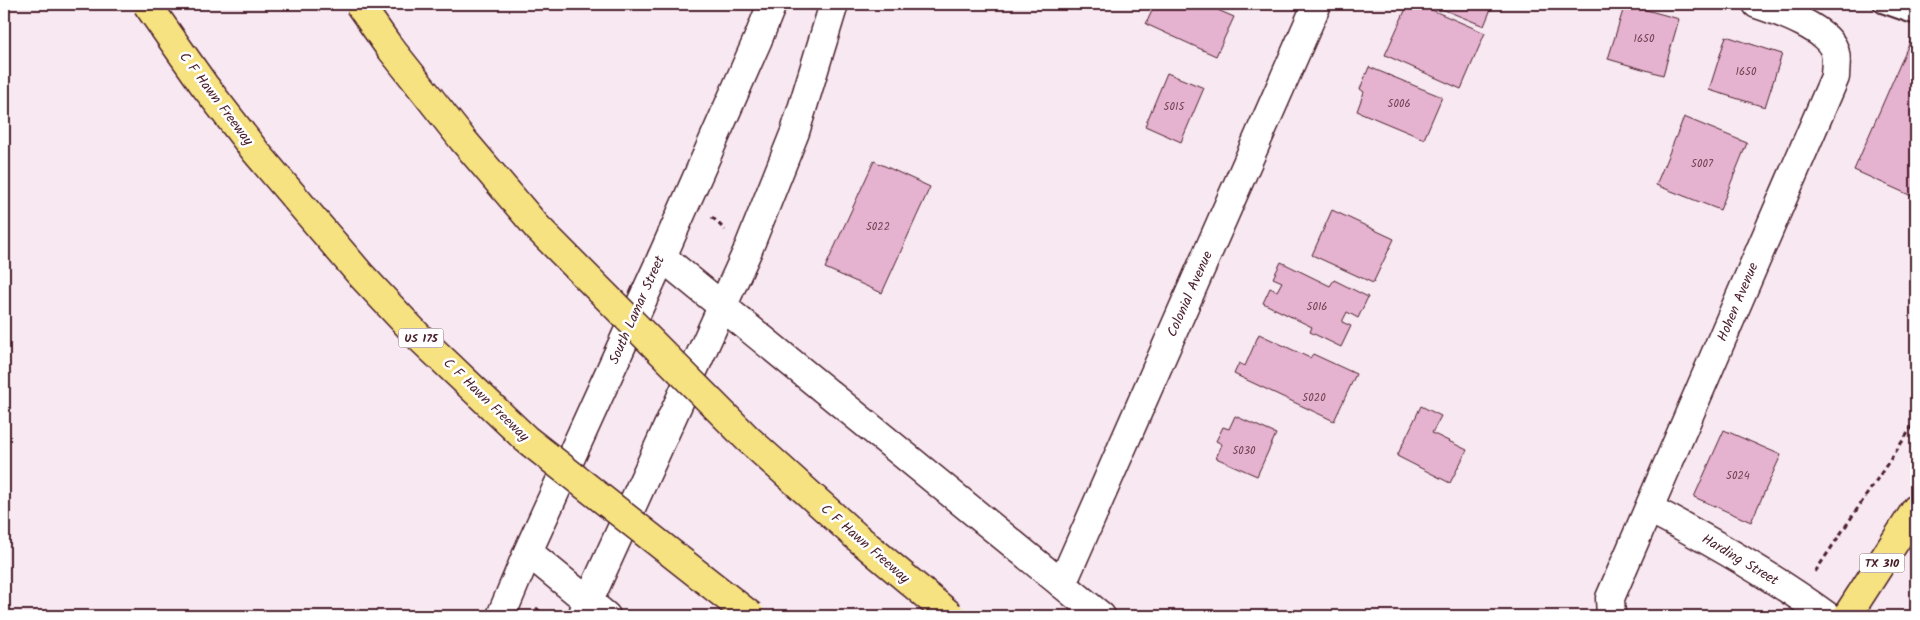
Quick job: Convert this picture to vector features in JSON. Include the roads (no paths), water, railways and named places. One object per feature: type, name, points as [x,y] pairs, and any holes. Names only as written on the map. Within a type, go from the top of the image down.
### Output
[{"type":"main road","name":"C F Hawn Freeway","points":[[147,4],[204,85],[256,152],[360,274],[420,338],[526,439],[751,616]]},
{"type":"main road","name":"C F Hawn Freeway","points":[[359,4],[387,44],[463,140],[537,227],[748,440],[858,538],[951,616]]},
{"type":"main road","name":"South Lamar Street","points":[[501,616],[528,552],[662,257],[772,4]]},
{"type":"main road","points":[[528,552],[592,612],[722,305],[747,252],[795,132],[834,4]]},
{"type":"main road","name":"Colonial Avenue","points":[[1062,584],[1317,4]]},
{"type":"main road","name":"Hohen Avenue","points":[[1611,616],[1610,598],[1835,77],[1836,52],[1821,32],[1779,6]]},
{"type":"main road","points":[[662,257],[1101,616]]},
{"type":"main road","name":"Harding Street","points":[[1650,509],[1708,539],[1778,582],[1827,616]]},
{"type":"main road","name":"TX 310","points":[[1847,616],[1916,509]]},
{"type":"lane","points":[[1882,4],[1916,16]]}]
